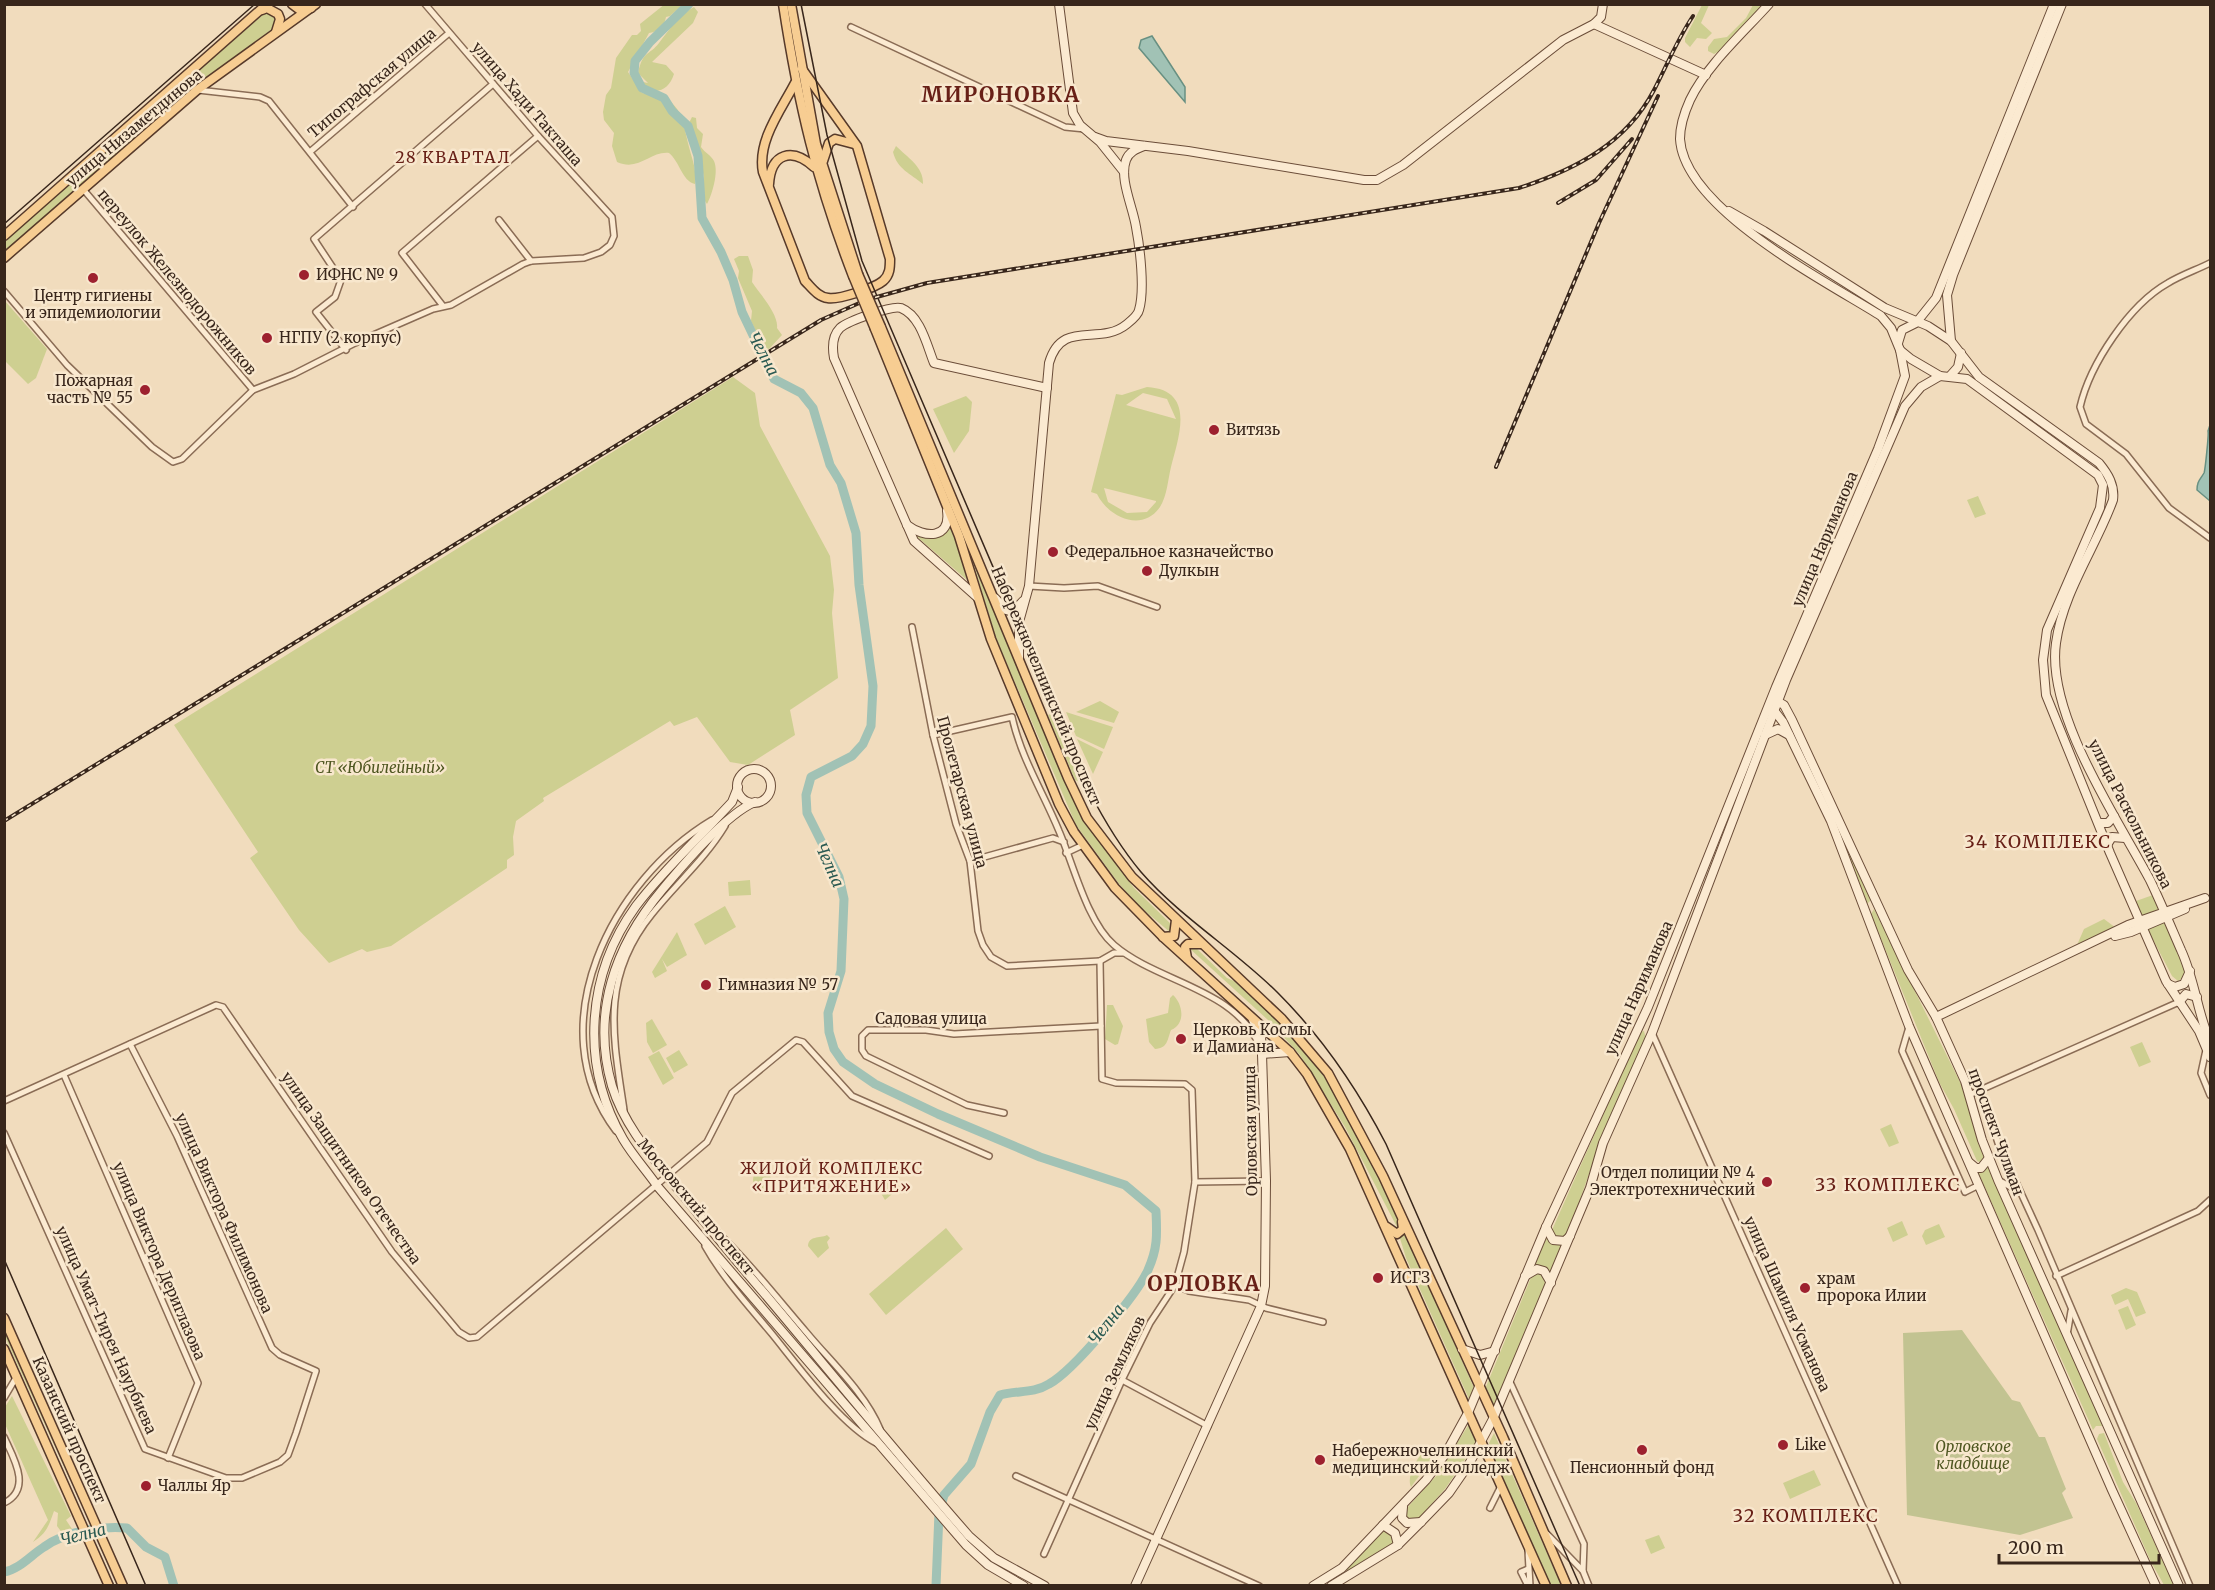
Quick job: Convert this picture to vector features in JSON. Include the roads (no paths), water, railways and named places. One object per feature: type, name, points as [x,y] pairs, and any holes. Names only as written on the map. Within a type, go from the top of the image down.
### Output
[{"type":"main road","name":"улица Низаметдинова","points":[[4,236],[267,4]]},
{"type":"main road","points":[[292,4],[300,10],[313,6]]},
{"type":"main road","name":"Набережночелнинский проспект","points":[[783,4],[795,83],[819,166],[856,275],[1087,818],[1132,877],[1282,1019],[1328,1073],[1356,1121],[1401,1217],[1567,1586]]},
{"type":"main road","name":"Набережночелнинский проспект","points":[[791,4],[819,166]]},
{"type":"main road","points":[[1059,4],[1072,106],[1076,120],[1095,137],[1124,172]]},
{"type":"main road","points":[[1768,4],[1706,75],[1685,112],[1680,139],[1683,153],[1694,177],[1722,208],[1761,240],[1881,316],[1891,328],[1899,347]]},
{"type":"main road","points":[[1899,347],[1902,330],[1916,322],[1936,298],[2054,4]]},
{"type":"main road","points":[[1951,341],[1947,295],[1953,275],[2062,4]]},
{"type":"main road","name":"улица Низаметдинова","points":[[4,258],[197,90],[275,36],[313,6]]},
{"type":"main road","points":[[1095,137],[1324,175],[1377,180],[1403,165],[1563,40],[1594,24],[1601,17],[1603,7]]},
{"type":"main road","points":[[259,11],[267,8],[278,14],[280,26],[275,36]]},
{"type":"main road","points":[[1594,24],[1706,75]]},
{"type":"main road","points":[[795,83],[765,142],[761,159],[769,187],[805,281],[816,293],[827,298],[840,298],[882,283],[887,276],[890,259],[857,146],[802,69]]},
{"type":"main road","points":[[769,187],[770,171],[777,160],[788,155],[797,156],[819,166],[829,143],[835,139],[848,141],[857,146]]},
{"type":"main road","points":[[1019,658],[1019,622],[1029,586],[1052,350],[1064,338],[1110,334],[1128,323],[1139,311],[1141,280],[1138,238],[1124,172],[1127,157],[1144,146]]},
{"type":"main road","name":"улица Раскольникова","points":[[1722,208],[1764,231],[1885,308],[1928,327],[1951,341],[1979,377],[2099,463],[2113,486],[2109,509],[2063,616],[2056,643],[2056,685],[2067,717],[2125,838],[2151,882],[2190,971],[2211,1057]]},
{"type":"main road","points":[[978,598],[914,541],[834,358],[832,348],[841,326],[892,307],[902,309],[920,326],[934,363],[1047,388]]},
{"type":"main road","name":"Набережночелнинский проспект","points":[[878,328],[945,500],[991,639],[1059,804],[1083,845],[1115,888],[1163,937],[1290,1052],[1306,1074],[1346,1141],[1546,1586]]},
{"type":"main road","name":"улица Раскольникова","points":[[1899,347],[1944,376],[1961,377],[1976,385],[2093,470],[2103,485],[2100,508],[2047,630],[2043,660],[2046,694],[2051,711],[2140,924],[2166,981],[2208,1044]]},
{"type":"main road","name":"улица Нариманова","points":[[1313,1586],[1336,1574],[1405,1503],[1446,1453],[1468,1413],[1546,1227],[1643,1019],[1902,388],[1905,365],[1899,347]]},
{"type":"main road","points":[[1944,376],[1958,367],[1961,353]]},
{"type":"main road","name":"улица Нариманова","points":[[1775,700],[1905,406],[1921,387],[1944,376]]},
{"type":"main road","points":[[905,524],[924,535],[935,534],[944,528],[948,519],[945,500]]},
{"type":"main road","points":[[993,595],[1006,610],[1013,612],[1026,597]]},
{"type":"main road","name":"проспект Чулман","points":[[1775,700],[1792,720],[1908,970],[1936,1017],[1970,1095],[1998,1180],[2179,1586]]},
{"type":"main road","points":[[1771,711],[1789,735],[1831,821],[1909,1026],[2156,1586]]},
{"type":"main road","name":"улица Нариманова","points":[[1331,1586],[1398,1545],[1449,1493],[1482,1443],[1510,1382],[1590,1188],[1603,1143],[1652,1032],[1740,806],[1771,711]]},
{"type":"main road","points":[[1764,736],[1778,729],[1789,735]]},
{"type":"main road","name":"Московский проспект","points":[[886,1443],[657,1185],[624,1140],[610,1111],[597,1068],[593,1020],[602,972],[611,947],[637,905],[732,802],[740,779],[746,771],[755,769],[765,774],[770,781],[771,790],[762,800],[739,810],[646,909],[619,956],[606,1001],[604,1040],[612,1085],[624,1114],[642,1145],[886,1443],[966,1545],[988,1566],[1024,1586]]},
{"type":"main road","points":[[738,787],[744,799],[755,802]]},
{"type":"main road","points":[[1732,803],[1737,800],[1740,806]]},
{"type":"main road","points":[[2099,823],[2108,824],[2114,816]]},
{"type":"main road","points":[[2107,845],[2112,837],[2125,838]]},
{"type":"main road","points":[[1936,1017],[1987,991],[2107,937],[2208,897]]},
{"type":"main road","points":[[1867,914],[1871,905],[1881,908]]},
{"type":"main road","points":[[1163,937],[1174,936],[1176,920]]},
{"type":"main road","points":[[1188,960],[1185,947],[1188,944],[1201,944]]},
{"type":"main road","points":[[2166,981],[2172,986],[2181,986],[2190,971]]},
{"type":"main road","points":[[2179,1002],[2186,994],[2197,996]]},
{"type":"main road","points":[[1249,1013],[1261,1036],[1262,1053],[1290,1052]]},
{"type":"main road","points":[[1643,1019],[1652,1032]]},
{"type":"main road","name":"Орловская улица","points":[[1135,1586],[1261,1306],[1265,1286],[1266,1181],[1262,1053]]},
{"type":"main road","points":[[1969,1162],[1976,1168],[1981,1168],[1989,1158]]},
{"type":"main road","points":[[1384,1224],[1397,1234],[1403,1229],[1401,1217]]},
{"type":"main road","points":[[1546,1227],[1553,1240],[1565,1242],[1571,1235]]},
{"type":"main road","points":[[1526,1276],[1537,1269],[1544,1271],[1551,1283]]},
{"type":"main road","name":"Казанский проспект","points":[[4,1318],[123,1586]]},
{"type":"main road","name":"Казанский проспект","points":[[4,1349],[108,1586]]},
{"type":"main road","points":[[1462,1349],[1480,1355],[1495,1351]]},
{"type":"main road","points":[[2092,1440],[2094,1434],[2102,1430],[2110,1435]]},
{"type":"main road","points":[[1469,1464],[1478,1460],[1491,1462]]},
{"type":"main road","points":[[60,1473],[70,1480],[71,1469]]},
{"type":"main road","name":"Московский проспект","points":[[919,1484],[969,1536],[999,1561],[1045,1586]]},
{"type":"main road","points":[[1405,1503],[1401,1511],[1402,1518],[1407,1523],[1421,1522]]},
{"type":"main road","points":[[1383,1525],[1395,1533],[1398,1545]]},
{"type":"street","name":"улица Хади Такташа","points":[[425,4],[538,136],[612,217],[614,236],[610,245],[601,252],[584,258],[531,261]]},
{"type":"street","points":[[851,27],[1065,127],[1085,129]]},
{"type":"street","name":"Типографская улица","points":[[311,151],[449,33]]},
{"type":"street","points":[[346,350],[316,312],[335,297],[341,280],[314,239],[493,84]]},
{"type":"street","points":[[197,90],[260,97],[269,101],[311,151],[353,207]]},
{"type":"street","points":[[443,306],[402,253],[538,136]]},
{"type":"street","name":"переулок Железнодорожников","points":[[83,189],[253,390]]},
{"type":"street","points":[[4,291],[67,365],[169,461],[182,459],[253,390],[346,350],[362,339],[443,306],[452,305],[531,261],[499,220]]},
{"type":"street","points":[[2211,263],[2158,289],[2120,329],[2096,367],[2081,400],[2080,411],[2086,424],[2126,454],[2169,508],[2211,538]]},
{"type":"street","points":[[1029,586],[1064,588],[1098,586],[1157,607]]},
{"type":"street","name":"Пролетарская улица","points":[[912,627],[933,735],[956,824],[970,861],[978,931],[984,945],[996,961],[1007,966],[1100,961],[1114,953],[1125,953]]},
{"type":"street","name":"Орловская улица","points":[[933,735],[1012,717],[1025,760],[1064,842],[1066,853],[1100,929],[1112,944],[1125,953],[1230,1008],[1254,1031],[1262,1053]]},
{"type":"street","points":[[970,861],[1053,838],[1064,842]]},
{"type":"street","points":[[1066,853],[1083,845]]},
{"type":"street","points":[[1100,961],[1101,1026]]},
{"type":"street","points":[[1970,1095],[2179,1002]]},
{"type":"street","name":"улица Защитников Отечества","points":[[130,1044],[216,1005],[230,1013],[392,1252],[459,1332],[466,1337],[477,1337],[657,1185]]},
{"type":"street","name":"улица Земляков","points":[[1044,1554],[1070,1501],[1122,1380],[1150,1323],[1175,1285],[1184,1252],[1195,1182],[1192,1090],[1185,1084],[1116,1083],[1102,1079],[1101,1026]]},
{"type":"street","name":"Садовая улица","points":[[1004,1113],[967,1105],[866,1056],[862,1050],[862,1036],[868,1030],[926,1030],[954,1034],[1101,1026]]},
{"type":"street","points":[[1909,1026],[1902,1051],[1965,1192],[1980,1185]]},
{"type":"street","name":"улица Шамиля Усманова","points":[[1652,1032],[1898,1586]]},
{"type":"street","points":[[657,1185],[709,1140],[732,1093],[796,1040],[804,1042],[848,1094],[989,1156]]},
{"type":"street","points":[[4,1101],[130,1044]]},
{"type":"street","name":"улица Виктора Филимонова","points":[[130,1044],[177,1136],[272,1348],[280,1355],[316,1371]]},
{"type":"street","points":[[2208,1044],[2201,1073],[2211,1095]]},
{"type":"street","name":"улица Виктора Дериглазова","points":[[64,1075],[198,1383],[168,1458]]},
{"type":"street","points":[[1981,1091],[1998,1143],[2022,1193],[2190,1586]]},
{"type":"street","name":"улица Умат-Гирея Наурбиева","points":[[4,1132],[145,1449],[226,1478],[242,1478],[280,1462],[288,1455],[316,1371]]},
{"type":"street","points":[[1998,1180],[2022,1193]]},
{"type":"street","points":[[1195,1182],[1266,1181]]},
{"type":"street","points":[[2056,1276],[2198,1211],[2211,1200]]},
{"type":"street","points":[[1175,1285],[1189,1291],[1249,1300],[1261,1306],[1323,1322]]},
{"type":"street","points":[[2067,1336],[2071,1309]]},
{"type":"street","points":[[4,1398],[17,1376]]},
{"type":"street","points":[[1122,1380],[1208,1426]]},
{"type":"street","points":[[1510,1382],[1584,1544],[1583,1572]]},
{"type":"street","points":[[4,1437],[19,1471],[20,1481],[12,1499],[4,1503]]},
{"type":"street","points":[[2120,1458],[2139,1468]]},
{"type":"street","points":[[1016,1476],[1259,1586]]},
{"type":"street","points":[[1491,1508],[1502,1486]]},
{"type":"street","points":[[1542,1528],[1583,1572],[1589,1586]]},
{"type":"street","points":[[1528,1546],[1529,1586]]},
{"type":"waterway","name":"Челна","points":[[689,4],[650,42],[635,61],[634,73],[642,88],[664,98],[672,111],[688,126],[698,156],[702,218],[721,252],[733,280],[742,312],[774,379],[801,393],[813,408],[830,465],[841,483],[856,533],[859,585],[873,686],[871,726],[863,744],[852,756],[811,777],[806,795],[807,813],[839,877],[844,899],[841,971],[828,1013],[829,1032],[834,1049],[843,1062],[875,1084],[938,1114],[1040,1157],[1125,1185],[1156,1211],[1154,1255],[1142,1282],[1118,1314],[1088,1349],[1060,1376],[1049,1384],[1031,1391],[1000,1395],[990,1412],[971,1464],[944,1495],[939,1513],[936,1586]]},
{"type":"waterway","name":"Челна","points":[[4,1572],[15,1568],[44,1547],[73,1533],[95,1529],[127,1528],[146,1547],[165,1557],[174,1586]]},
{"type":"tram line","points":[[4,224],[255,4]]},
{"type":"tram line","points":[[801,4],[827,135],[862,261],[1089,791],[1113,833],[1141,872],[1173,904],[1278,993],[1310,1028],[1338,1064],[1363,1103],[1386,1144],[1580,1586]]},
{"type":"tram line","points":[[4,1259],[146,1586]]},
{"type":"railway","points":[[4,821],[821,320],[866,300],[927,283],[1519,188],[1579,163],[1597,152],[1629,126],[1654,90],[1693,16]]},
{"type":"railway","points":[[1496,467],[1599,223],[1658,96]]},
{"type":"railway","points":[[1558,203],[1596,180],[1632,139]]},
{"type":"place","name":"ИФНС № 9","points":[[304,275]]},
{"type":"place","name":"Центр гигиены и эпидемиологии","points":[[93,278]]},
{"type":"place","name":"НГПУ (2 корпус)","points":[[267,338]]},
{"type":"place","name":"Пожарная часть № 55","points":[[145,390]]},
{"type":"place","name":"Витязь","points":[[1214,430]]},
{"type":"place","name":"Федеральное казначейство","points":[[1053,552]]},
{"type":"place","name":"Дулкын","points":[[1147,571]]},
{"type":"place","name":"Гимназия № 57","points":[[706,985]]},
{"type":"place","name":"Церковь Космы и Дамиана","points":[[1181,1039]]},
{"type":"place","name":"Отдел полиции № 4 Электротехнический","points":[[1767,1182]]},
{"type":"place","name":"ИСГЗ","points":[[1378,1278]]},
{"type":"place","name":"храм пророка Илии","points":[[1805,1288]]},
{"type":"place","name":"Like","points":[[1783,1445]]},
{"type":"place","name":"Пенсионный фонд","points":[[1642,1450]]},
{"type":"place","name":"Набережночелнинский медицинский колледж","points":[[1320,1460]]},
{"type":"place","name":"Чаллы Яр","points":[[146,1486]]},
{"type":"district","name":"МИРОНОВКА","points":[[1001,95]]},
{"type":"district","name":"28 КВАРТАЛ","points":[[453,157]]},
{"type":"district","name":"34 КОМПЛЕКС","points":[[2038,842]]},
{"type":"district","name":"ЖИЛОЙ КОМПЛЕКС «ПРИТЯЖЕНИЕ»","points":[[832,1177]]},
{"type":"district","name":"33 КОМПЛЕКС","points":[[1888,1185]]},
{"type":"district","name":"ОРЛОВКА","points":[[1204,1284]]},
{"type":"district","name":"32 КОМПЛЕКС","points":[[1806,1516]]},
{"type":"park label","name":"СТ «Юбилейный»","points":[[380,768]]},
{"type":"park label","name":"Орловское кладбище","points":[[1973,1456]]}]
